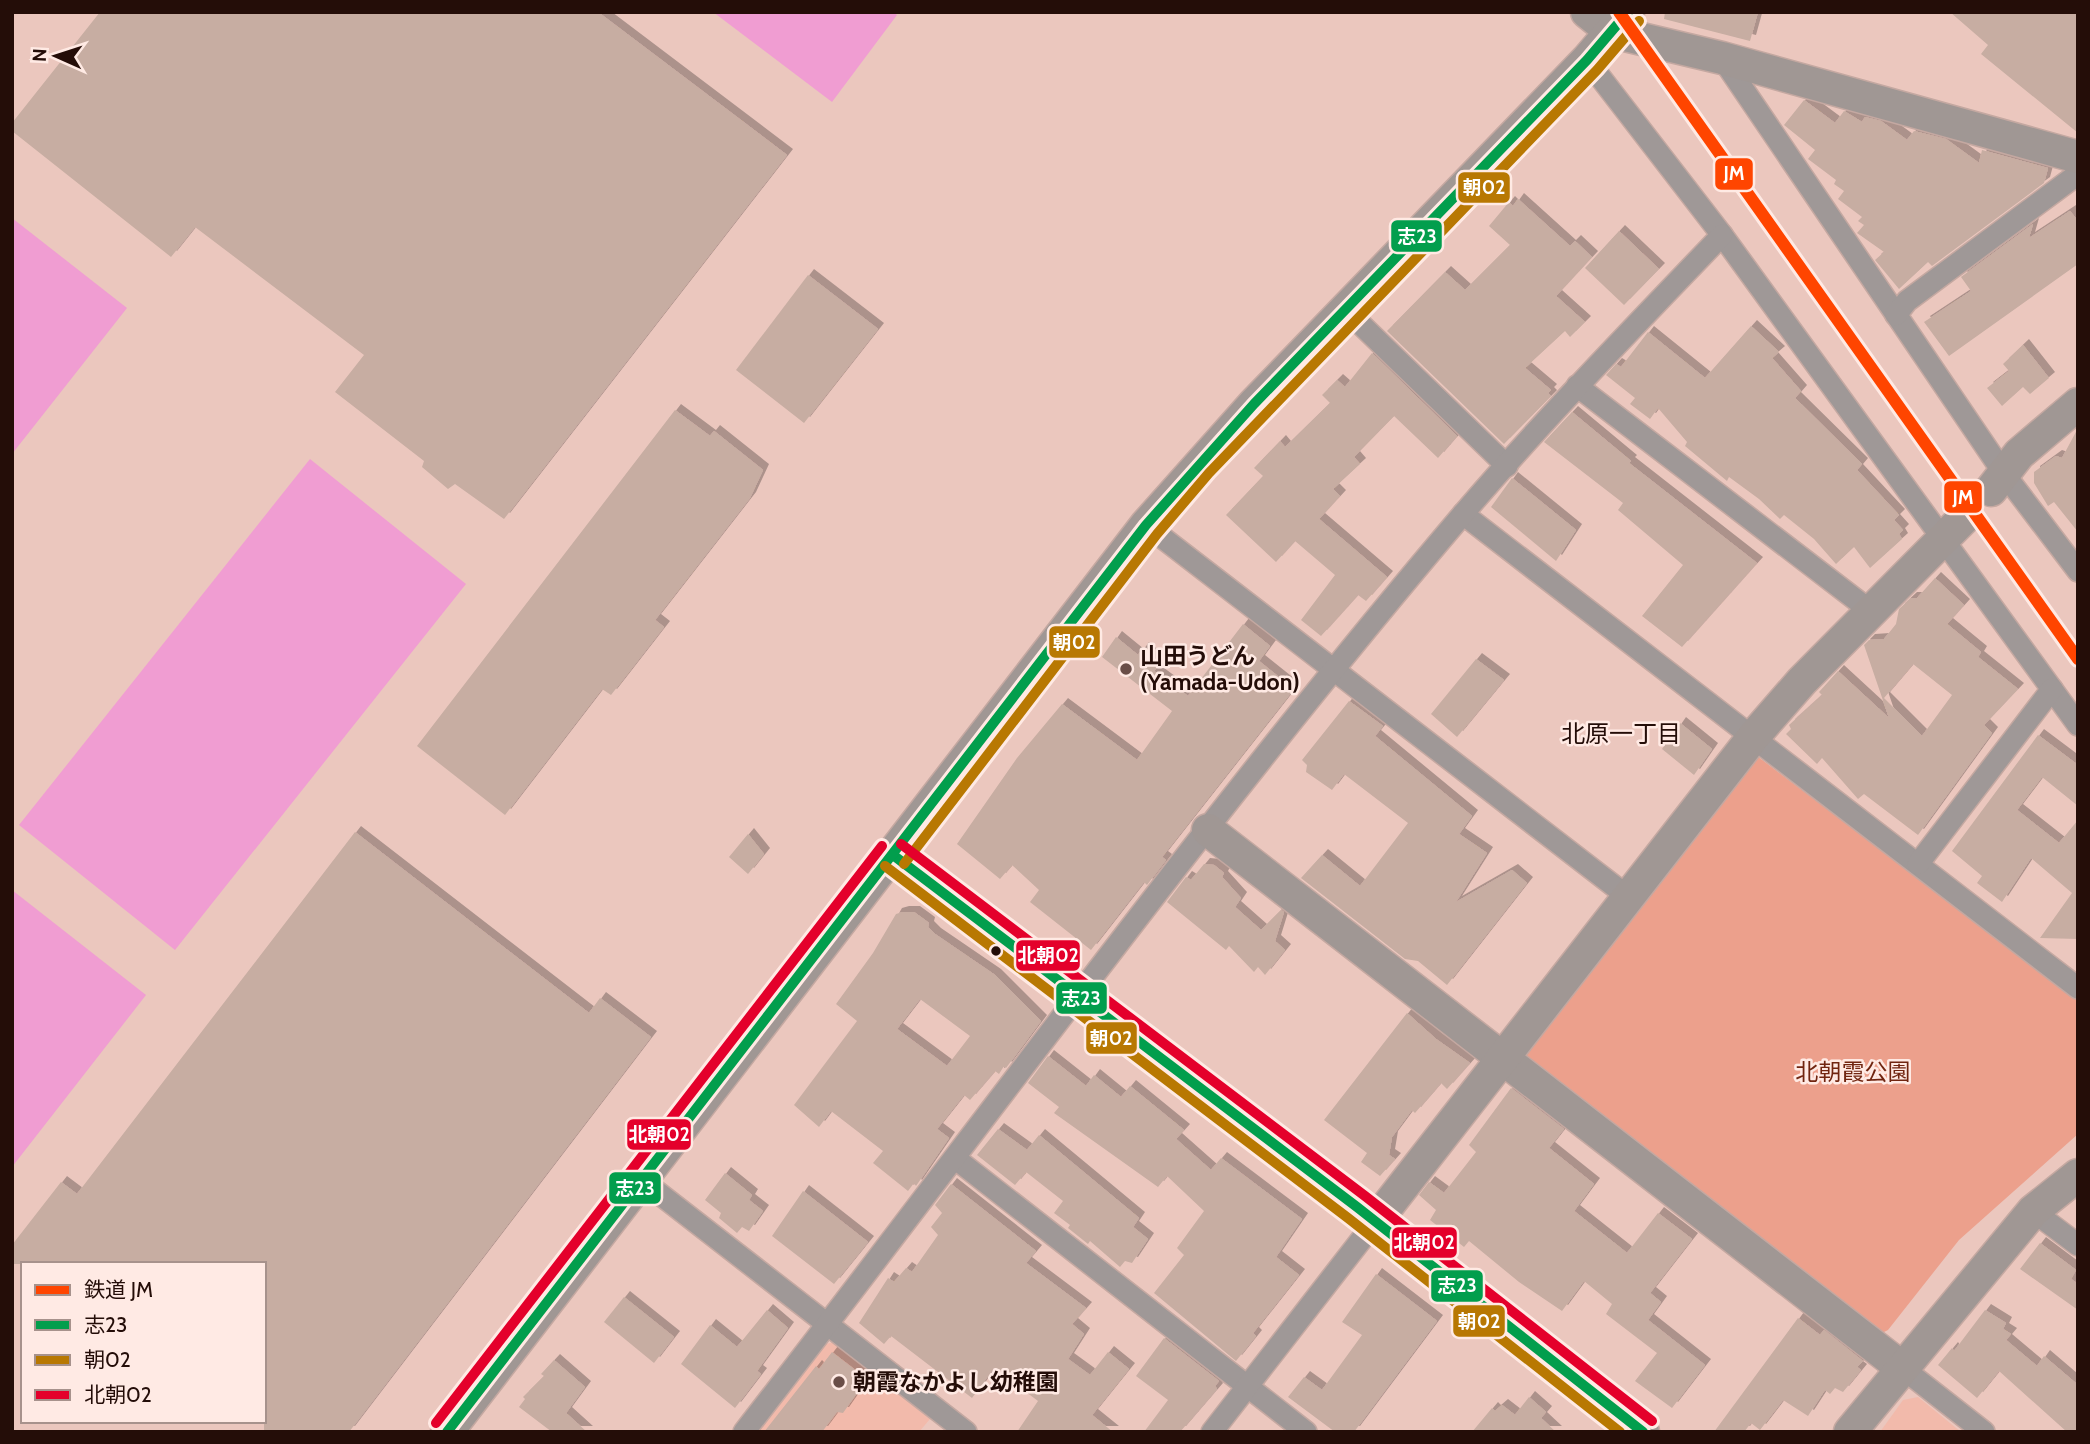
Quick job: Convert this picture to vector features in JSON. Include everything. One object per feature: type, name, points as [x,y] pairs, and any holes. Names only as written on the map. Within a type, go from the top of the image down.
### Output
[{"type":"street","points":[[1587,12],[1722,58],[2078,157]]},
{"type":"street","points":[[447,1432],[1146,525],[1254,404],[1587,60],[1620,22]]},
{"type":"street","points":[[1722,58],[1896,315],[1998,483],[2078,571]]},
{"type":"street","points":[[1587,60],[1722,236],[2078,725]]},
{"type":"street","points":[[1896,315],[1907,302],[2078,174]]},
{"type":"street","points":[[744,1432],[1208,830],[1463,514],[1577,386],[1722,236]]},
{"type":"street","points":[[1346,310],[1507,466]]},
{"type":"street","points":[[1577,386],[1872,612]]},
{"type":"street","points":[[1998,483],[2019,454],[2078,404]]},
{"type":"street","points":[[1463,514],[2078,988]]},
{"type":"street","points":[[1212,1432],[1754,736],[1802,681],[1964,518]]},
{"type":"street","points":[[1146,525],[1627,896]]},
{"type":"street","points":[[1918,863],[2052,689]]},
{"type":"street","points":[[1208,830],[1984,1432]]},
{"type":"street","points":[[893,855],[1081,995],[1643,1432]]},
{"type":"street","points":[[956,1159],[1119,1290],[1306,1432]]},
{"type":"street","points":[[1850,1432],[1901,1367],[2033,1211],[2078,1174]]},
{"type":"street","points":[[643,1181],[966,1432]]},
{"type":"street","points":[[2033,1211],[2078,1245]]},
{"type":"shaded area","points":[[713,12],[893,12],[897,15],[832,102]]},
{"type":"shaded area","points":[[12,218],[127,308],[12,454]]},
{"type":"shaded area","points":[[310,459],[466,584],[175,950],[19,825]]},
{"type":"shaded area","points":[[12,890],[146,995],[12,1167]]},
{"type":"shaded area","name":"朝霞なかよし幼稚園","points":[[833,1342],[930,1419],[919,1432],[757,1432],[823,1345]]},
{"type":"shaded area","points":[[1918,1397],[1961,1432],[1880,1432],[1903,1400]]},
{"type":"green space","name":"北朝霞公園","points":[[1757,756],[2078,999],[2078,1134],[1959,1240],[1888,1330],[1876,1336],[1526,1063],[1527,1048]]},
{"type":"building","points":[[100,12],[598,12],[787,155],[504,519],[455,484],[448,489],[422,467],[424,461],[335,392],[364,355],[195,227],[171,257],[12,131],[12,123]]},
{"type":"building","points":[[1665,12],[1758,12],[1750,41],[1664,19]]},
{"type":"building","points":[[1950,12],[2078,12],[2078,133],[1981,54],[1988,45]]},
{"type":"building","points":[[1804,100],[1835,123],[1844,111],[1862,122],[1865,117],[1881,121],[1907,140],[1914,131],[1946,139],[1979,163],[1982,150],[2048,168],[2044,183],[1932,266],[1928,262],[1899,289],[1875,260],[1884,252],[1857,233],[1864,225],[1858,221],[1862,217],[1838,199],[1844,191],[1834,184],[1836,180],[1808,159],[1815,150],[1784,125]]},
{"type":"building","points":[[1518,199],[1570,246],[1575,241],[1592,257],[1556,296],[1585,322],[1570,337],[1565,331],[1525,368],[1551,390],[1548,393],[1551,396],[1504,444],[1387,331],[1445,272],[1465,290],[1510,245],[1489,226],[1509,202],[1513,206]]},
{"type":"building","points":[[2070,211],[2078,221],[2078,264],[1949,356],[1924,322],[1971,291],[1961,277],[2033,224],[2029,238]]},
{"type":"building","points":[[1619,231],[1659,269],[1624,305],[1585,268]]},
{"type":"building","points":[[808,275],[878,329],[804,423],[736,370]]},
{"type":"building","points":[[1751,326],[1779,352],[1772,358],[1801,391],[1795,398],[1862,464],[1857,470],[1899,515],[1894,520],[1903,530],[1899,534],[1902,539],[1870,568],[1854,547],[1836,564],[1814,539],[1784,515],[1780,519],[1759,499],[1729,477],[1727,481],[1685,446],[1687,442],[1658,408],[1650,419],[1630,404],[1635,398],[1606,375],[1616,364],[1621,367],[1648,332],[1705,378]]},
{"type":"building","points":[[2023,345],[2049,378],[2030,394],[2023,387],[2002,406],[1987,388],[2009,371],[2003,364]]},
{"type":"building","points":[[1372,353],[1457,436],[1438,458],[1394,416],[1354,457],[1360,464],[1333,489],[1340,496],[1319,519],[1387,577],[1366,601],[1358,595],[1321,636],[1301,620],[1335,575],[1295,541],[1276,562],[1226,515],[1263,476],[1254,468],[1280,441],[1285,447],[1330,403],[1322,395],[1337,380],[1345,387]]},
{"type":"building","points":[[675,410],[710,436],[714,431],[763,470],[750,498],[655,620],[664,627],[611,695],[602,689],[505,815],[417,746]]},
{"type":"building","points":[[1572,412],[1631,461],[1629,463],[1757,563],[1682,647],[1642,616],[1683,565],[1618,510],[1623,503],[1544,442]]},
{"type":"building","points":[[2078,428],[2078,532],[2054,502],[2048,506],[2034,483],[2034,472],[2056,456],[2062,458]]},
{"type":"building","points":[[1512,478],[1576,530],[1556,561],[1491,507]]},
{"type":"building","points":[[1935,578],[1964,605],[1947,624],[1981,652],[1978,657],[2018,689],[1984,725],[1992,733],[1918,835],[1864,794],[1858,799],[1822,758],[1817,764],[1786,734],[1791,729],[1789,725],[1822,695],[1819,692],[1838,671],[1889,718],[1864,645],[1869,640],[1884,639],[1896,624],[1899,609],[1911,598],[1917,598]],"holes":[[[1913,664],[1952,695],[1922,736],[1884,698]]]},
{"type":"building","points":[[1243,624],[1270,646],[1259,661],[1294,689],[1162,857],[1166,860],[1147,885],[1144,882],[1091,950],[1030,902],[1039,890],[1012,865],[1000,879],[957,844],[1017,758],[1062,704],[1137,760],[1172,711],[1102,657],[1116,637],[1138,655],[1143,648],[1161,663],[1154,671],[1188,696]]},
{"type":"building","points":[[1476,659],[1504,680],[1457,737],[1431,714]]},
{"type":"building","points":[[1349,701],[1383,726],[1375,736],[1472,816],[1459,834],[1487,853],[1456,902],[1512,870],[1527,883],[1447,985],[1418,961],[1405,959],[1301,878],[1322,855],[1360,886],[1408,823],[1344,774],[1332,790],[1306,772],[1307,765],[1302,760]]},
{"type":"building","points":[[1680,723],[1712,749],[1694,775],[1662,749]]},
{"type":"building","points":[[2038,735],[2078,765],[2078,806],[2042,777],[2017,810],[2059,843],[2078,820],[2078,939],[2040,938],[2072,893],[2031,858],[2002,902],[1977,883],[1982,876],[1952,851]]},
{"type":"building","points":[[355,832],[589,1013],[600,998],[651,1037],[349,1432],[264,1432],[266,1262],[12,1264],[12,1245],[61,1182],[77,1194]]},
{"type":"building","points":[[748,834],[764,854],[748,874],[729,857]]},
{"type":"building","points":[[1204,864],[1214,865],[1224,873],[1222,877],[1241,898],[1235,907],[1261,930],[1281,910],[1284,912],[1275,941],[1285,950],[1265,975],[1258,967],[1254,972],[1229,946],[1226,950],[1167,902],[1186,877],[1191,880]]},
{"type":"building","points":[[914,912],[929,923],[928,927],[935,934],[995,975],[1041,1021],[1006,1068],[1004,1066],[999,1074],[995,1071],[970,1100],[964,1095],[937,1129],[949,1138],[916,1186],[914,1183],[908,1191],[873,1163],[883,1151],[831,1111],[819,1127],[794,1105],[857,1021],[836,1004],[873,953],[896,914]],"holes":[[[920,999],[970,1036],[947,1066],[897,1029]]]},
{"type":"building","points":[[1407,1013],[1436,1039],[1470,1063],[1447,1089],[1441,1083],[1415,1113],[1412,1110],[1392,1137],[1389,1155],[1395,1159],[1380,1176],[1361,1162],[1367,1153],[1324,1120]]},
{"type":"building","points":[[1048,1056],[1086,1086],[1094,1075],[1121,1097],[1130,1086],[1184,1130],[1176,1139],[1211,1170],[1221,1158],[1302,1219],[1276,1257],[1299,1275],[1253,1333],[1256,1336],[1236,1361],[1154,1293],[1184,1255],[1177,1248],[1204,1211],[1167,1176],[1158,1187],[1054,1113],[1059,1107],[1028,1083]]},
{"type":"building","points":[[1511,1088],[1564,1129],[1549,1148],[1594,1184],[1574,1211],[1627,1253],[1658,1213],[1692,1239],[1650,1293],[1661,1302],[1648,1320],[1705,1365],[1672,1408],[1635,1381],[1657,1353],[1606,1314],[1612,1304],[1584,1281],[1562,1311],[1519,1282],[1469,1241],[1464,1247],[1430,1220],[1436,1210],[1419,1195],[1429,1182],[1444,1193],[1476,1152],[1469,1145]]},
{"type":"building","points":[[998,1129],[1027,1150],[1039,1135],[1139,1218],[1133,1227],[1148,1239],[1132,1263],[1125,1261],[1120,1267],[1090,1241],[1088,1244],[1068,1228],[1070,1225],[1054,1213],[1063,1201],[1026,1172],[1015,1185],[977,1155]]},
{"type":"building","points":[[725,1173],[752,1195],[749,1200],[763,1211],[749,1231],[742,1227],[737,1233],[719,1218],[721,1213],[705,1200]]},
{"type":"building","points":[[951,1184],[1036,1251],[1026,1263],[1086,1308],[1072,1324],[1084,1334],[1068,1359],[1090,1375],[1108,1352],[1129,1369],[1092,1415],[1113,1432],[1017,1432],[1038,1401],[994,1368],[972,1398],[891,1336],[884,1344],[859,1323],[888,1278],[894,1282],[906,1268],[912,1272],[938,1235],[931,1227],[942,1213],[935,1205]]},
{"type":"building","points":[[803,1191],[868,1242],[834,1284],[772,1236]]},
{"type":"building","points":[[2040,1243],[2076,1270],[2071,1279],[2078,1284],[2078,1310],[2020,1269]]},
{"type":"building","points":[[1376,1274],[1437,1321],[1354,1432],[1335,1432],[1288,1397],[1304,1377],[1322,1390],[1362,1335],[1342,1322]]},
{"type":"building","points":[[624,1297],[674,1337],[654,1363],[604,1322]]},
{"type":"building","points":[[767,1310],[788,1328],[757,1371],[761,1374],[735,1408],[681,1364],[710,1325],[737,1347]]},
{"type":"building","points":[[1985,1310],[2006,1323],[2003,1329],[2011,1334],[2006,1340],[2037,1366],[2044,1356],[2078,1385],[2078,1432],[2067,1432],[1999,1371],[1977,1398],[1938,1365],[1952,1348],[1954,1351]]},
{"type":"building","points":[[1798,1318],[1820,1335],[1824,1330],[1863,1361],[1857,1367],[1861,1370],[1843,1392],[1835,1388],[1830,1394],[1825,1390],[1808,1416],[1783,1400],[1760,1430],[1751,1423],[1744,1432],[1714,1432]]},
{"type":"building","points":[[1164,1338],[1219,1381],[1215,1386],[1217,1389],[1180,1432],[1144,1432],[1168,1400],[1136,1376]]},
{"type":"building","points":[[832,1352],[867,1379],[843,1413],[837,1412],[822,1432],[764,1432],[816,1366],[819,1369]]},
{"type":"building","points":[[554,1360],[585,1387],[566,1413],[587,1432],[552,1432],[519,1407],[525,1399],[523,1397],[544,1376],[541,1374]]},
{"type":"building","points":[[1529,1397],[1546,1412],[1541,1418],[1556,1432],[1472,1432],[1492,1408],[1495,1411],[1502,1405],[1515,1415]]},
{"type":"rail line","name":"JM","points":[[1619,12],[2078,659]]},
{"type":"transit line","name":"志23","points":[[447,1432],[1146,525],[1254,404],[1587,60],[1628,12]]},
{"type":"transit line","name":"朝02","points":[[904,864],[1157,534],[1209,473],[1597,70],[1639,21]]},
{"type":"transit line","name":"北朝02","points":[[901,844],[1365,1196],[1652,1421]]},
{"type":"transit line","name":"北朝02","points":[[436,1423],[882,846]]},
{"type":"transit line","name":"志23","points":[[893,855],[1357,1207],[1643,1432]]},
{"type":"transit line","name":"朝02","points":[[885,866],[1348,1218],[1620,1432]]},
{"type":"place","name":"山田うどん (Yamada-Udon)","points":[[1126,669]]},
{"type":"place","name":"朝霞なかよし幼稚園","points":[[839,1382]]},
{"type":"district","name":"北原一丁目","points":[[1621,734]]}]
